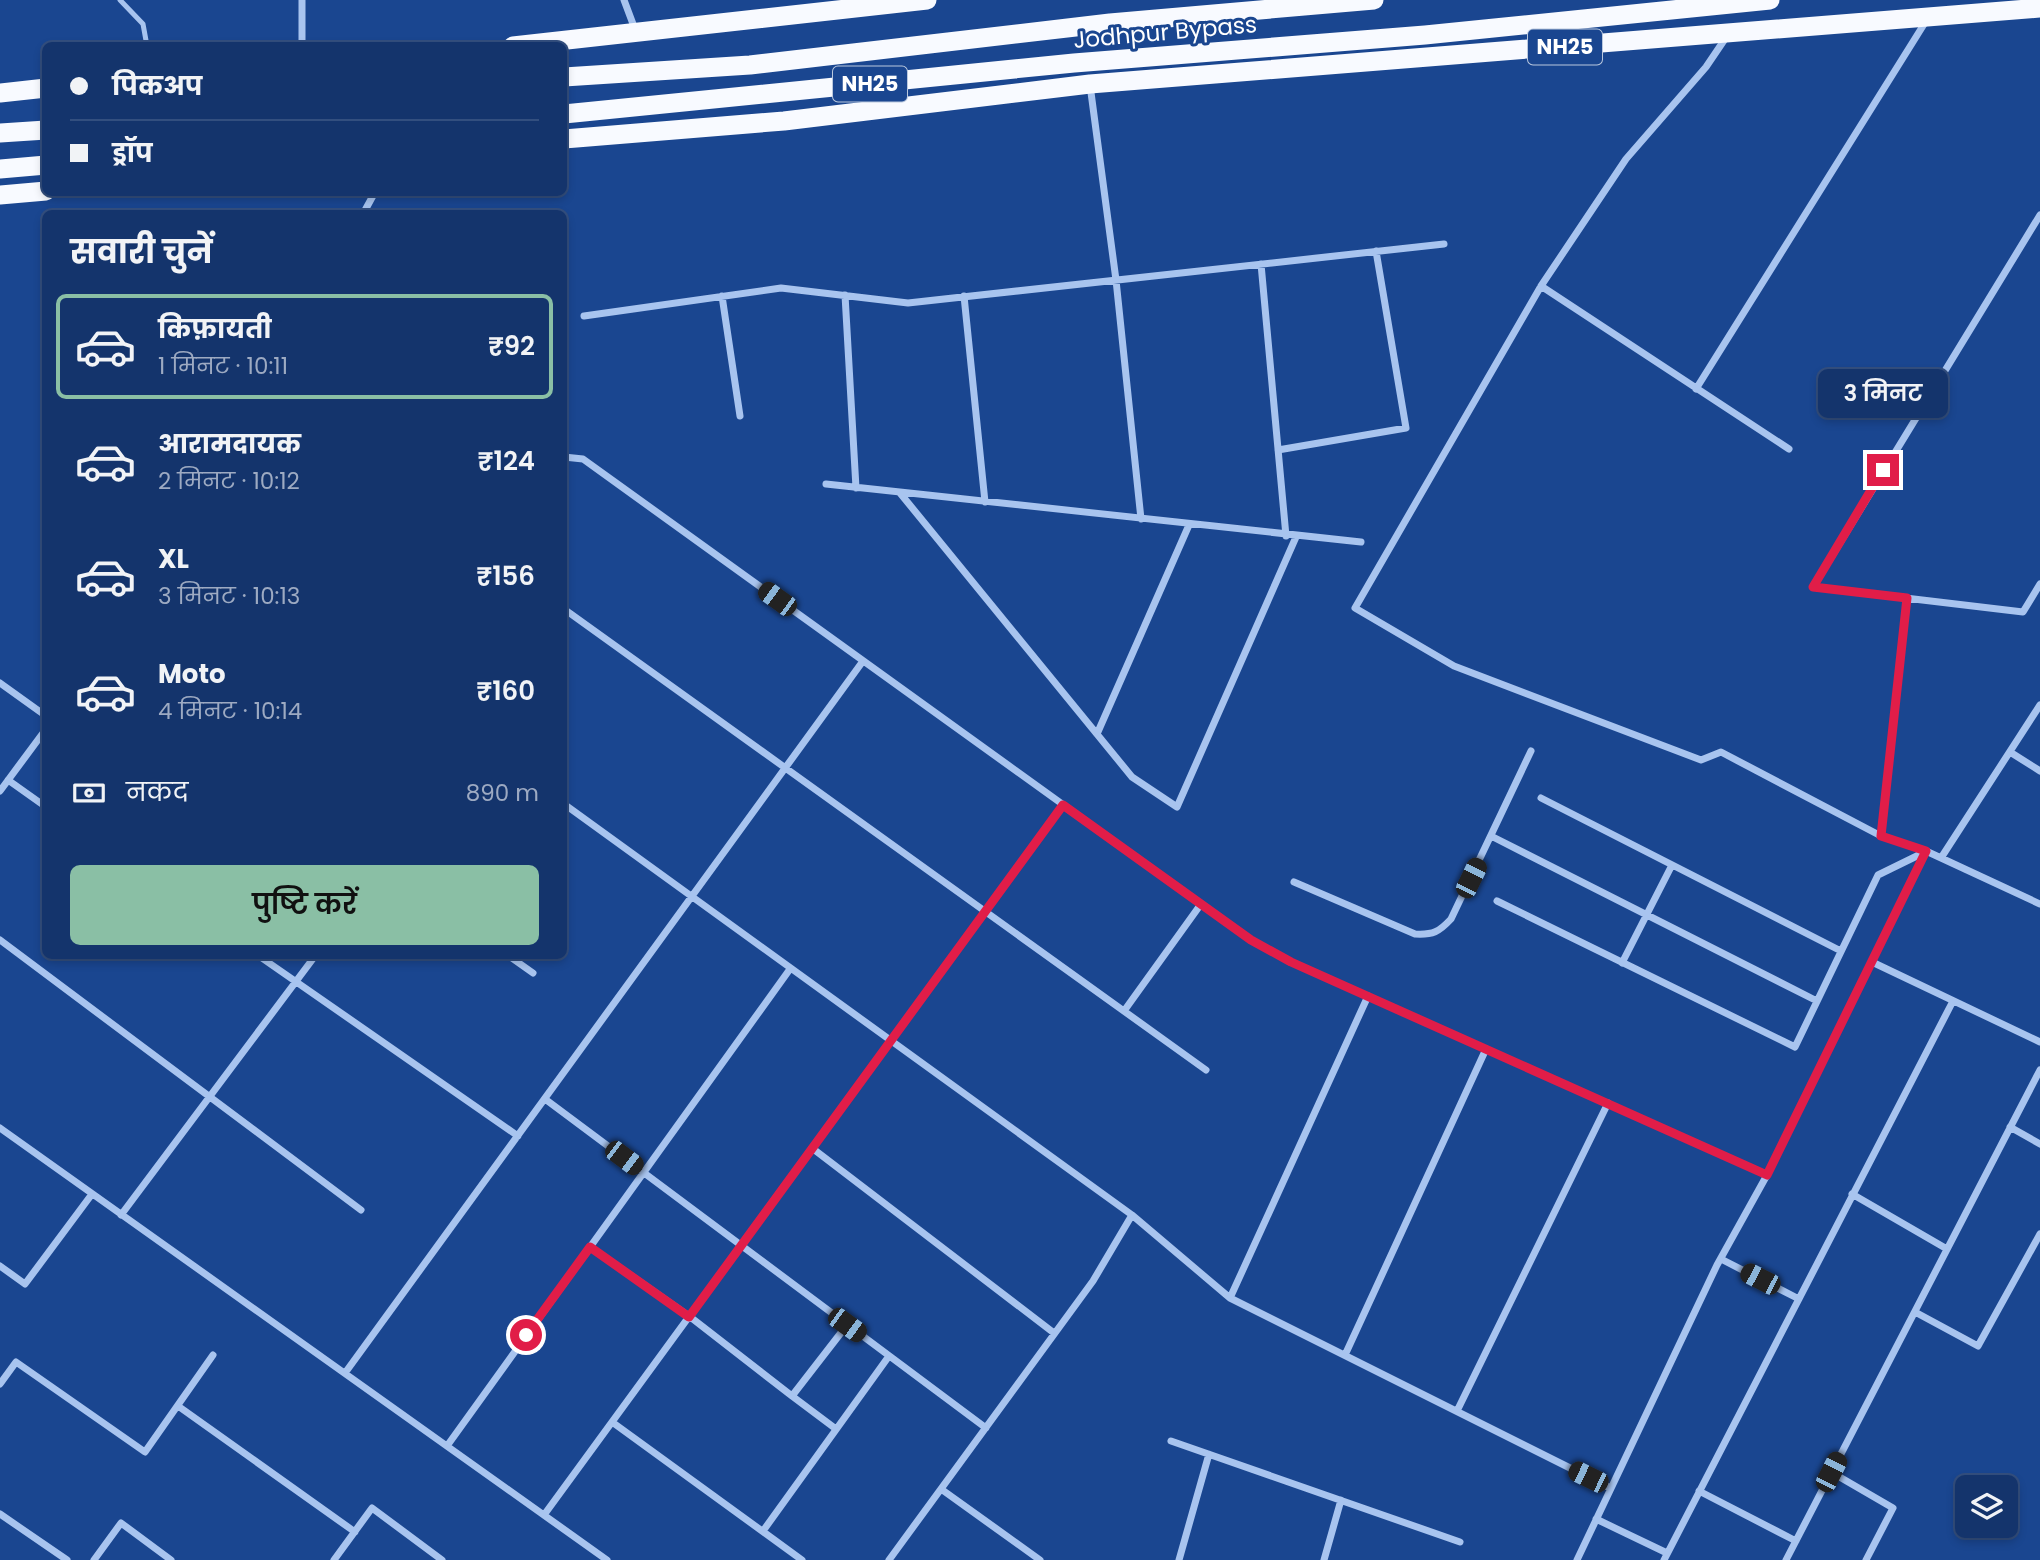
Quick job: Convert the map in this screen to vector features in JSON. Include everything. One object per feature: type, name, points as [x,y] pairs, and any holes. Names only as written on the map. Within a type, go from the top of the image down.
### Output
[{"type":"highway","points":[[554,42],[927,0]]},
{"type":"highway","name":"Jodhpur Bypass","points":[[567,77],[750,65],[1168,18],[1374,0]]},
{"type":"highway","name":"Jodhpur Bypass","points":[[567,114],[1177,55],[1425,35],[1770,0]]},
{"type":"highway","name":"NH25","points":[[567,139],[785,121],[1090,83],[2040,8]]},
{"type":"highway","points":[[0,93],[42,88]]},
{"type":"highway","points":[[0,133],[42,130]]},
{"type":"highway","points":[[0,169],[42,165]]},
{"type":"highway","points":[[0,195],[42,191]]},
{"type":"street","points":[[302,0],[302,42]]},
{"type":"street","points":[[624,0],[636,34]]},
{"type":"street","points":[[1696,389],[1928,18]]},
{"type":"street","points":[[1729,34],[1706,67],[1626,159],[1541,286],[1355,608],[1454,666],[1701,760],[1721,752],[1881,836],[1926,851],[2040,904]]},
{"type":"street","points":[[1090,83],[1116,280],[1140,519]]},
{"type":"street","points":[[2040,215],[1813,587],[2023,612],[2037,596],[2040,584]]},
{"type":"street","points":[[584,316],[781,288],[908,303],[1444,244]]},
{"type":"street","points":[[1278,450],[1406,428],[1376,251]]},
{"type":"street","points":[[1261,264],[1286,536]]},
{"type":"street","points":[[1541,286],[1789,449]]},
{"type":"street","points":[[845,295],[856,488]]},
{"type":"street","points":[[722,296],[740,416]]},
{"type":"street","points":[[964,296],[985,502]]},
{"type":"street","points":[[567,457],[583,459],[1251,940],[1291,962],[1767,1175]]},
{"type":"street","points":[[826,484],[1286,536],[1361,542]]},
{"type":"street","points":[[900,493],[1132,777],[1177,807],[1296,537]]},
{"type":"street","points":[[1097,734],[1189,525]]},
{"type":"street","points":[[1881,836],[1907,598]]},
{"type":"street","points":[[567,611],[1206,1070]]},
{"type":"street","points":[[345,1373],[863,661]]},
{"type":"street","points":[[0,683],[42,713]]},
{"type":"street","points":[[1941,858],[2040,705]]},
{"type":"street","points":[[0,791],[42,734]]},
{"type":"street","points":[[1294,882],[1415,934],[1432,935],[1451,919],[1531,751]]},
{"type":"street","points":[[2010,751],[2040,771]]},
{"type":"street","points":[[8,780],[42,804]]},
{"type":"street","points":[[1541,798],[1841,951]]},
{"type":"street","points":[[544,1515],[1063,805]]},
{"type":"street","points":[[567,806],[1132,1215],[1230,1298],[1610,1488]]},
{"type":"street","points":[[1491,836],[1817,1001]]},
{"type":"street","points":[[1497,901],[1795,1047],[1878,875],[1926,851]]},
{"type":"street","points":[[1577,1560],[1721,1259],[1767,1175],[1926,851]]},
{"type":"street","points":[[1622,963],[1672,865]]},
{"type":"street","points":[[1124,1012],[1201,904]]},
{"type":"street","points":[[0,940],[361,1210]]},
{"type":"street","points":[[263,959],[518,1136]]},
{"type":"street","points":[[121,1214],[312,959]]},
{"type":"street","points":[[513,959],[533,973]]},
{"type":"street","points":[[1872,962],[2040,1042]]},
{"type":"street","points":[[447,1446],[790,969]]},
{"type":"street","points":[[1230,1298],[1368,996]]},
{"type":"street","points":[[1596,1519],[1666,1557],[1953,1001]]},
{"type":"street","points":[[1345,1355],[1486,1049]]},
{"type":"street","points":[[1786,1560],[2040,1070]]},
{"type":"street","points":[[545,1099],[986,1428]]},
{"type":"street","points":[[1457,1411],[1608,1103]]},
{"type":"street","points":[[0,1128],[607,1560]]},
{"type":"street","points":[[2010,1128],[2040,1144]]},
{"type":"street","points":[[812,1148],[1055,1334]]},
{"type":"street","points":[[0,1266],[25,1284],[92,1194]]},
{"type":"street","points":[[1852,1194],[1947,1249]]},
{"type":"street","points":[[889,1560],[1093,1281],[1132,1215]]},
{"type":"street","points":[[1915,1312],[1978,1346],[2040,1234]]},
{"type":"street","points":[[590,1247],[689,1317],[836,1429]]},
{"type":"street","points":[[1721,1259],[1799,1299]]},
{"type":"street","points":[[792,1396],[847,1325]]},
{"type":"street","points":[[0,1384],[16,1362],[145,1452],[213,1356]]},
{"type":"street","points":[[763,1531],[889,1356]]},
{"type":"street","points":[[178,1406],[355,1532]]},
{"type":"street","points":[[612,1422],[802,1560]]},
{"type":"street","points":[[1171,1441],[1460,1542]]},
{"type":"street","points":[[1179,1560],[1209,1454]]},
{"type":"street","points":[[1831,1472],[1893,1508],[1866,1560]]},
{"type":"street","points":[[941,1489],[1040,1560]]},
{"type":"street","points":[[1699,1491],[1796,1541]]},
{"type":"street","points":[[1324,1560],[1341,1500]]},
{"type":"street","points":[[334,1560],[372,1508],[442,1560]]},
{"type":"street","points":[[0,1514],[67,1560]]},
{"type":"street","points":[[94,1560],[121,1524],[172,1560]]},
{"type":"lane","points":[[120,0],[143,24],[147,42]]},
{"type":"route","points":[[526,1335],[590,1247],[689,1317],[1063,805],[1251,940],[1291,962],[1767,1175],[1926,851],[1881,836],[1907,598],[1813,587],[1883,470]]}]
